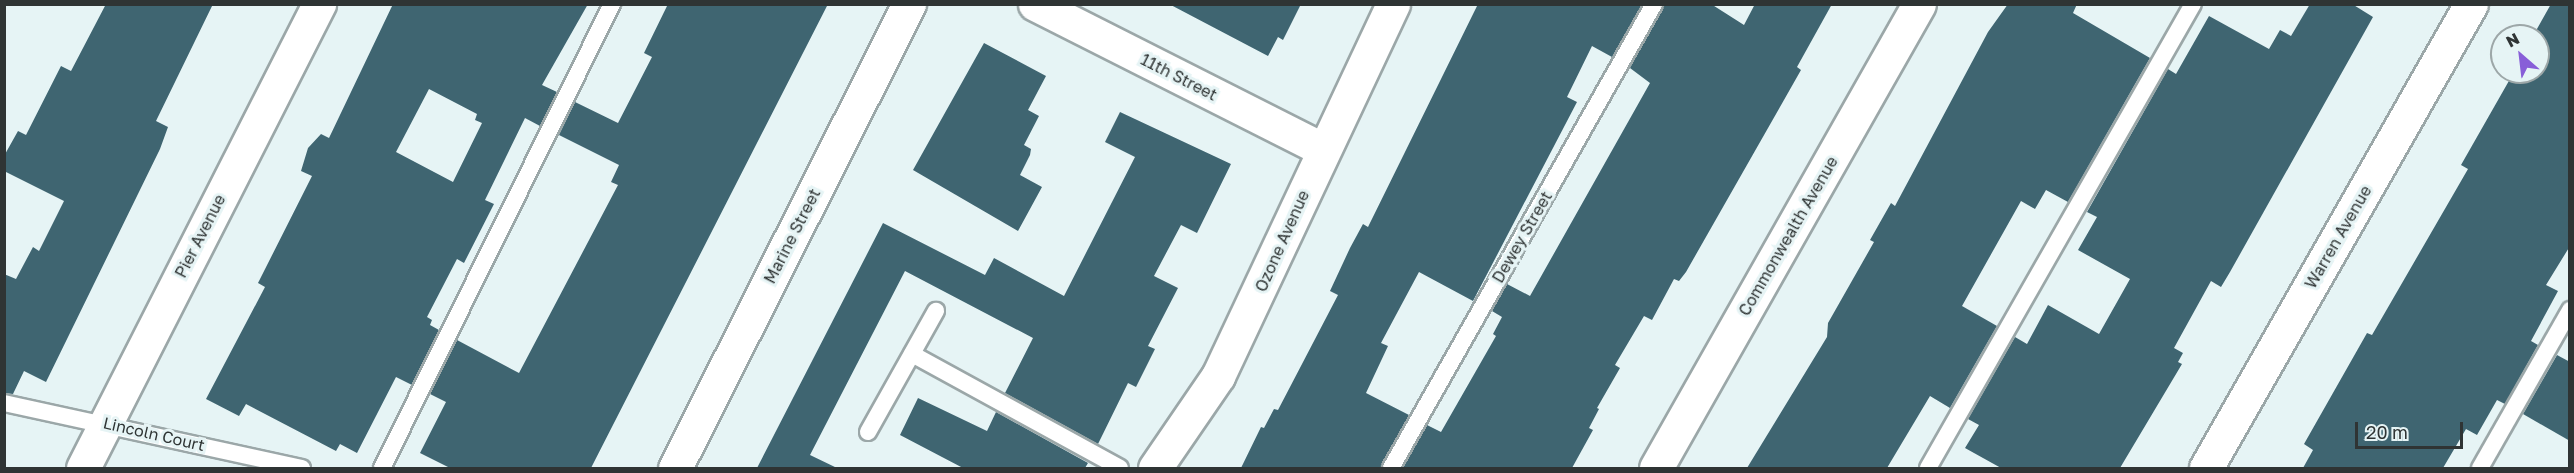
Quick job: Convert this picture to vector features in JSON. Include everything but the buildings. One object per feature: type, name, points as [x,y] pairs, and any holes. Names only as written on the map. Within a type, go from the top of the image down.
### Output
[{"type":"street","name":"Pier Avenue","points":[[83,468],[319,4]]},
{"type":"street","name":"Marine Street","points":[[675,468],[909,4]]},
{"type":"street","name":"11th Street","points":[[1035,4],[1322,149]]},
{"type":"street","name":"Ozone Avenue","points":[[1155,468],[1218,376],[1322,149],[1393,4]]},
{"type":"street","name":"Commonwealth Avenue","points":[[1656,468],[1919,4]]},
{"type":"street","name":"Warren Avenue","points":[[2205,468],[2471,4]]},
{"type":"lane","points":[[382,468],[612,4]]},
{"type":"lane","name":"Dewey Street","points":[[1391,468],[1654,4]]},
{"type":"lane","points":[[1928,468],[2193,4]]},
{"type":"lane","points":[[2480,468],[2570,310]]},
{"type":"lane","points":[[868,432],[936,311]]},
{"type":"lane","points":[[912,354],[1120,468]]},
{"type":"lane","name":"Lincoln Court","points":[[4,403],[105,423],[302,468]]}]
